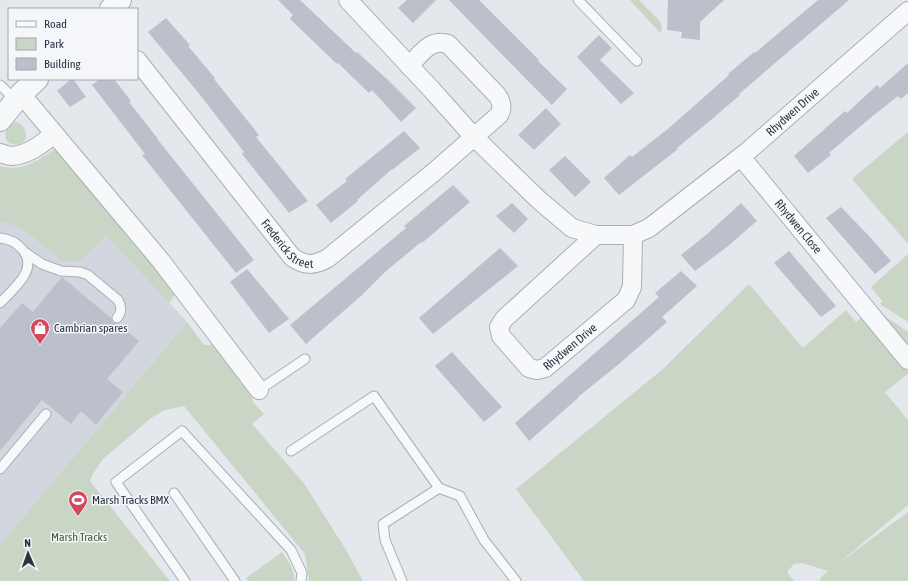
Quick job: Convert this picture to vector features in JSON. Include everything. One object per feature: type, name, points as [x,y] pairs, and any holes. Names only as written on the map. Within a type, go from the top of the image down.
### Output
[{"type":"street","points":[[112,8],[120,0]]},
{"type":"street","name":"Rhydwen Drive","points":[[348,0],[473,136],[555,214],[572,228],[596,235],[633,235],[649,228],[741,157],[908,11]]},
{"type":"street","points":[[409,66],[430,44],[448,44],[497,95],[502,105],[502,111],[499,116],[473,136]]},
{"type":"street","name":"Frederick Street","points":[[138,61],[292,257],[303,263],[319,263],[328,258],[434,172],[473,136]]},
{"type":"street","points":[[0,120],[18,97],[36,80]]},
{"type":"street","points":[[18,97],[54,134],[161,261],[259,390]]},
{"type":"street","points":[[0,153],[11,156],[26,153],[41,145],[54,134]]},
{"type":"street","name":"Rhydwen Close","points":[[741,157],[908,360]]},
{"type":"street","name":"Rhydwen Drive","points":[[596,235],[504,319],[499,327],[501,336],[529,368],[537,370],[545,368],[626,300],[632,287],[633,235]]},
{"type":"lane","points":[[578,0],[637,61]]},
{"type":"lane","points":[[0,85],[18,97]]},
{"type":"lane","points":[[0,238],[9,240],[18,245],[26,253],[42,264],[61,271],[80,272],[88,275],[118,300],[121,306],[120,313],[117,318]]},
{"type":"lane","points":[[0,303],[22,280],[28,271],[29,263],[26,253]]},
{"type":"lane","points":[[259,390],[305,359]]},
{"type":"lane","points":[[291,451],[374,396],[439,488],[460,496],[484,540],[516,581]]},
{"type":"lane","points":[[0,469],[46,414]]},
{"type":"lane","points":[[186,581],[116,482],[182,431],[291,550],[302,573],[301,581]]},
{"type":"lane","points":[[402,581],[385,540],[383,524],[439,488]]},
{"type":"lane","points":[[174,493],[235,581]]},
{"type":"shaded area","points":[[0,221],[22,229],[62,261],[82,261],[106,235],[187,322],[0,545]]},
{"type":"green space","points":[[630,0],[639,0],[660,21],[662,28],[660,33]]},
{"type":"green space","points":[[15,122],[23,127],[26,136],[25,140],[16,144],[9,143],[5,137],[7,129]]},
{"type":"green space","points":[[908,132],[908,244],[852,179]]},
{"type":"green space","points":[[55,149],[128,232],[176,293],[169,303],[106,235],[82,261],[62,261],[22,229],[0,221],[0,166],[16,168],[29,164]]},
{"type":"green space","points":[[908,254],[908,322],[880,304],[882,301],[871,287]]},
{"type":"green space","points":[[749,284],[803,348],[846,310],[856,322],[865,315],[908,372],[908,374],[885,392],[908,420],[908,505],[839,563],[908,512],[908,581],[820,581],[820,578],[828,571],[802,563],[794,564],[787,572],[794,581],[584,581],[516,489],[663,369]]},
{"type":"green space","points":[[876,310],[908,332],[908,348]]},
{"type":"green space","name":"Marsh Tracks","points":[[187,322],[204,345],[214,345],[252,398],[253,402],[264,414],[252,424],[303,482],[346,550],[363,581],[309,581],[305,554],[184,406],[165,410],[151,418],[103,459],[90,481],[170,581],[0,581],[0,545]]},
{"type":"green space","points":[[282,552],[292,569],[294,581],[248,581],[246,578]]},
{"type":"building","points":[[278,0],[300,0],[356,53],[357,52],[389,81],[416,108],[401,122],[372,90],[369,93],[290,19],[293,15]]},
{"type":"building","points":[[407,0],[436,0],[413,23],[398,8]]},
{"type":"building","points":[[449,0],[479,0],[567,89],[552,105]]},
{"type":"building","points":[[668,0],[724,0],[700,22],[700,40],[681,38],[682,32],[667,30]]},
{"type":"building","points":[[818,0],[849,0],[677,148],[678,149],[619,195],[604,178],[630,155],[632,157],[669,128],[729,75],[728,74]]},
{"type":"building","points":[[166,18],[190,45],[188,46],[259,135],[256,137],[308,201],[289,213],[242,154],[244,152],[201,96],[148,32]]},
{"type":"building","points":[[599,35],[612,48],[600,60],[634,93],[621,104],[577,57]]},
{"type":"building","points":[[908,63],[908,93],[901,99],[898,96],[869,119],[829,153],[831,155],[808,173],[794,156],[845,111],[847,113],[877,85],[880,88]]},
{"type":"building","points":[[70,80],[74,80],[86,97],[70,107],[57,91]]},
{"type":"building","points":[[99,80],[115,80],[131,101],[129,102],[158,140],[254,260],[236,273],[142,155],[145,154],[92,85]]},
{"type":"building","points":[[546,108],[561,124],[534,150],[518,135]]},
{"type":"building","points":[[404,131],[420,148],[392,169],[357,200],[358,201],[331,223],[316,205],[347,181],[345,179]]},
{"type":"building","points":[[565,156],[591,182],[575,197],[549,170]]},
{"type":"building","points":[[453,185],[470,202],[385,272],[362,295],[306,344],[290,325],[406,228],[404,226]]},
{"type":"building","points":[[512,203],[528,219],[514,233],[496,216]]},
{"type":"building","points":[[741,203],[757,221],[728,246],[695,271],[681,255],[706,235]]},
{"type":"building","points":[[841,207],[891,261],[875,274],[826,218]]},
{"type":"building","points":[[500,248],[518,266],[433,334],[419,318]]},
{"type":"building","points":[[789,251],[836,306],[821,317],[774,263]]},
{"type":"building","points":[[247,269],[289,319],[269,333],[230,282]]},
{"type":"building","points":[[681,271],[697,286],[662,317],[667,322],[578,397],[529,441],[515,423],[659,297],[655,293]]},
{"type":"building","points":[[62,277],[111,318],[113,323],[118,324],[139,341],[107,379],[123,392],[96,425],[81,411],[71,424],[42,400],[0,451],[0,328],[22,303],[33,312]]},
{"type":"building","points":[[452,352],[502,407],[484,422],[435,366]]},
{"type":"place","name":"Cambrian spares","points":[[40,345]]},
{"type":"place","name":"Marsh Tracks BMX","points":[[78,517]]}]
